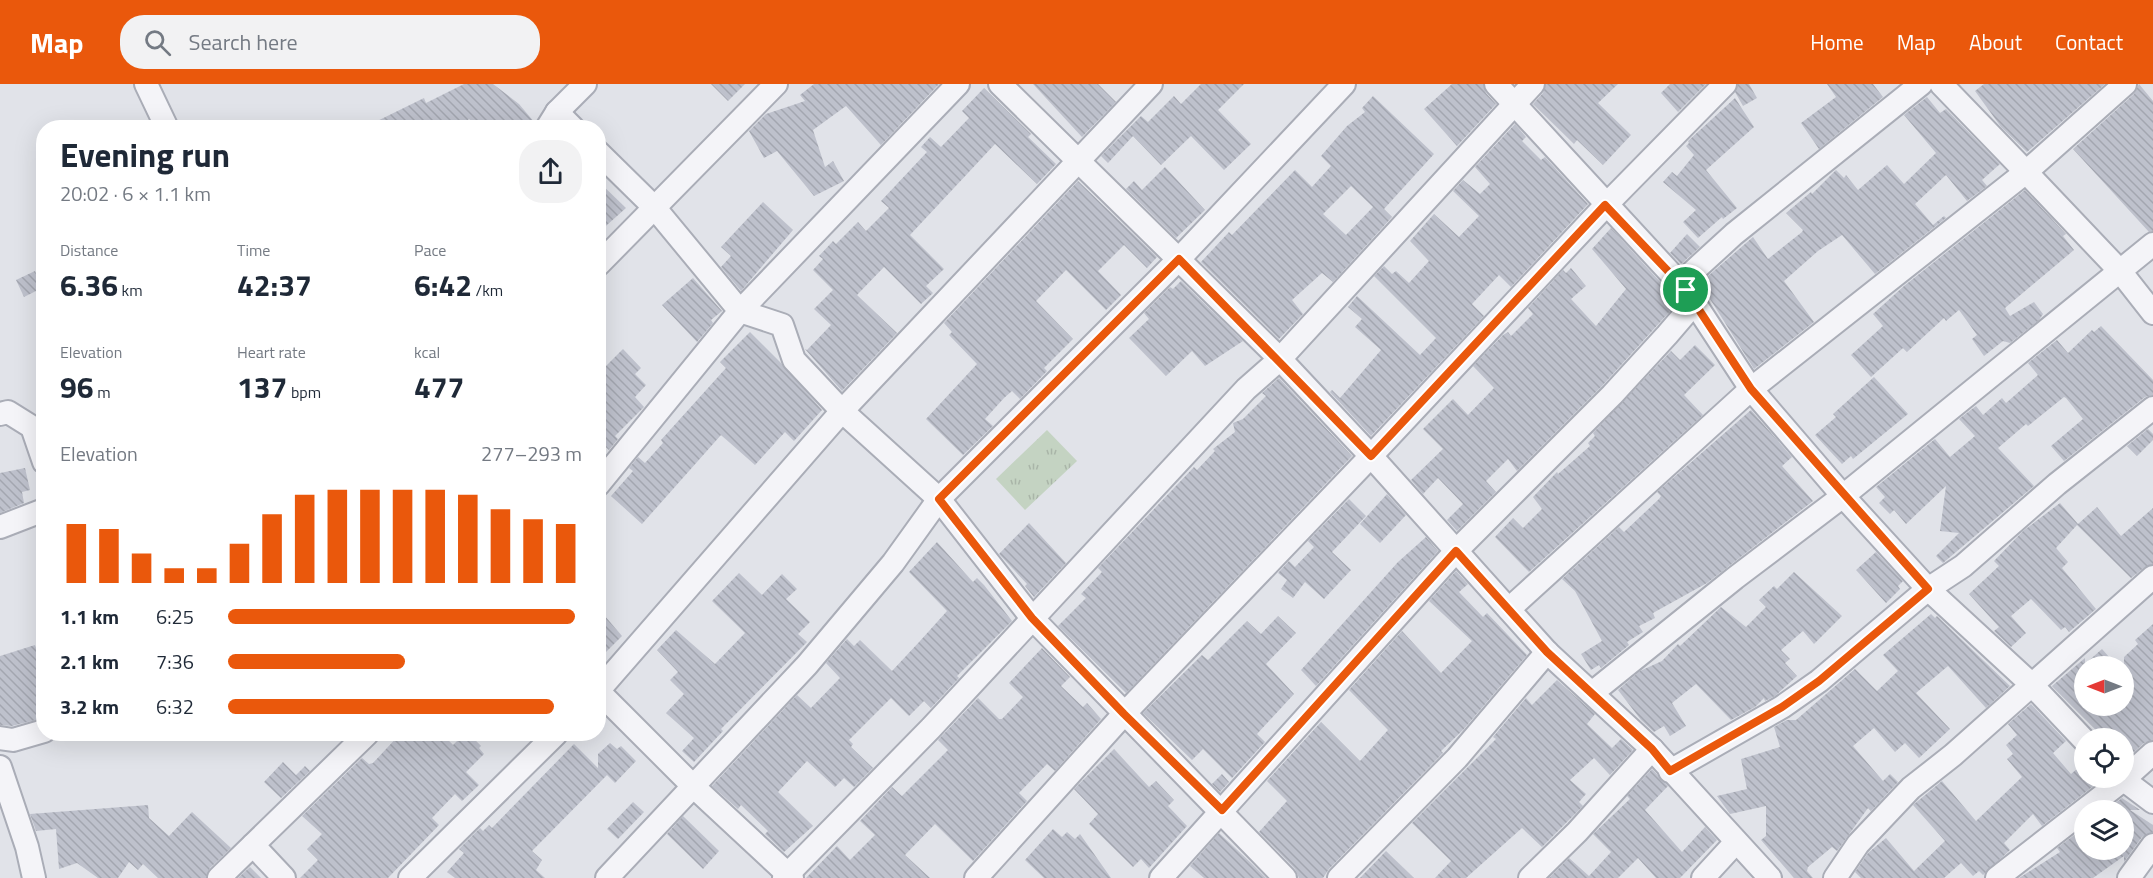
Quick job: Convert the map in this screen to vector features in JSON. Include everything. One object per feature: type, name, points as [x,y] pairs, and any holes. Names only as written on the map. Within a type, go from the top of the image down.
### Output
[{"type":"street","points":[[146,84],[163,120]]},
{"type":"street","points":[[560,120],[585,84]]},
{"type":"street","points":[[606,257],[776,84]]},
{"type":"street","points":[[606,475],[740,311],[958,84]]},
{"type":"street","points":[[1000,84],[1280,359],[1371,456],[1547,652],[1652,749],[1770,878]]},
{"type":"street","points":[[606,682],[842,411],[1151,84]]},
{"type":"street","points":[[607,878],[807,665],[894,563],[939,499],[1179,259],[1344,84]]},
{"type":"street","points":[[1496,84],[1605,205],[1686,290],[1751,389],[1843,495],[1928,589],[2031,684],[2074,729]]},
{"type":"street","points":[[606,699],[788,877],[931,728],[1246,389],[1280,359],[1533,84]]},
{"type":"street","points":[[976,878],[1124,714],[1371,456],[1605,205],[1725,84]]},
{"type":"street","points":[[1161,878],[1456,551],[1612,395],[1686,314],[1687,277],[1734,234],[1921,84]]},
{"type":"street","points":[[1941,84],[2120,271],[2153,313]]},
{"type":"street","points":[[1509,609],[1751,389],[2026,172],[2125,84]]},
{"type":"street","points":[[606,160],[654,207],[740,311],[782,325],[794,360],[842,411],[939,499],[1032,618],[1286,878]]},
{"type":"street","points":[[1592,693],[1843,495],[2153,244]]},
{"type":"street","points":[[1670,771],[1782,707],[1819,681],[1928,589],[1963,566],[2057,484],[2153,408]]},
{"type":"street","points":[[0,414],[8,412],[32,427],[36,439]]},
{"type":"street","points":[[0,527],[36,513]]},
{"type":"street","points":[[1835,878],[1858,844],[1893,806],[2153,577]]},
{"type":"street","points":[[1339,878],[1451,765],[1547,652]]},
{"type":"street","points":[[0,738],[13,740],[36,733]]},
{"type":"street","points":[[219,878],[360,741]]},
{"type":"street","points":[[410,878],[549,741]]},
{"type":"street","points":[[1530,878],[1577,832],[1652,749]]},
{"type":"street","points":[[2134,768],[2153,753]]},
{"type":"street","points":[[0,767],[27,847],[34,878]]},
{"type":"street","points":[[1997,878],[2110,788]]},
{"type":"street","points":[[2134,788],[2153,802]]},
{"type":"street","points":[[1703,878],[1736,842]]},
{"type":"street","points":[[253,845],[284,878]]},
{"type":"street","points":[[2129,878],[2153,845]]},
{"type":"green space","points":[[1047,430],[1077,461],[1025,510],[996,479]]},
{"type":"building","points":[[464,84],[493,84],[519,104],[532,120],[379,120],[424,98],[426,103]]},
{"type":"building","points":[[711,84],[745,84],[728,101]]},
{"type":"building","points":[[814,84],[939,84],[881,145],[846,106],[813,130],[825,167],[833,161],[844,181],[814,196],[777,151],[764,158],[749,131],[766,114],[805,101],[800,95]]},
{"type":"building","points":[[1033,84],[1098,84],[1116,102],[1082,137]]},
{"type":"building","points":[[1201,84],[1244,84],[1218,110],[1251,144],[1224,170],[1191,136],[1161,165],[1133,136],[1108,163],[1101,156],[1141,116],[1148,122],[1174,96],[1181,104]]},
{"type":"building","points":[[1452,84],[1483,84],[1486,93],[1496,104],[1457,146],[1424,109]]},
{"type":"building","points":[[1546,84],[1618,84],[1598,103],[1631,135],[1603,165],[1577,140],[1574,144],[1533,104],[1543,93]]},
{"type":"building","points":[[1670,84],[1706,84],[1678,112],[1661,93]]},
{"type":"building","points":[[1738,84],[1749,84],[1757,98],[1743,106],[1735,92]]},
{"type":"building","points":[[1827,84],[1873,84],[1883,97],[1819,149],[1801,123],[1836,97]]},
{"type":"building","points":[[1984,84],[2105,84],[2027,152],[2001,127],[1975,91]]},
{"type":"building","points":[[2139,84],[2153,101],[2153,231],[2149,232],[2073,149],[2134,94]]},
{"type":"building","points":[[984,88],[1031,134],[1028,137],[1056,164],[1037,184],[995,144],[910,235],[944,269],[926,286],[933,293],[921,304],[884,267],[857,295],[897,333],[842,391],[805,349],[807,350],[831,325],[814,309],[833,290],[813,270],[823,259],[819,256],[833,241],[836,244],[858,222],[866,231],[889,208],[881,201],[927,152],[921,147],[930,137],[941,147],[969,118],[962,111]]},
{"type":"building","points":[[1373,96],[1434,154],[1384,209],[1392,217],[1333,282],[1322,273],[1292,300],[1303,314],[1279,339],[1201,262],[1229,232],[1232,235],[1295,170],[1312,187],[1331,166],[1321,156],[1347,126],[1365,112],[1362,108]],"holes":[[[1351,186],[1373,207],[1346,235],[1323,214]]]},
{"type":"building","points":[[1927,97],[1940,113],[1946,109],[2000,164],[1982,180],[1987,186],[1967,201],[1946,175],[1915,204],[1933,225],[1944,216],[1946,218],[1875,274],[1842,235],[1818,251],[1784,281],[1814,322],[1754,369],[1700,283],[1753,237],[1768,259],[1802,232],[1803,230],[1786,213],[1811,192],[1812,194],[1836,170],[1844,178],[1846,175],[1858,190],[1887,165],[1904,184],[1936,153],[1904,115]]},
{"type":"building","points":[[1735,98],[1754,127],[1706,170],[1737,208],[1723,219],[1722,217],[1698,238],[1683,222],[1696,210],[1663,182],[1672,172],[1677,176],[1694,155],[1686,146],[1688,141]]},
{"type":"building","points":[[1515,124],[1526,137],[1522,141],[1541,160],[1545,157],[1588,204],[1511,287],[1499,275],[1472,304],[1484,316],[1371,436],[1330,392],[1332,390],[1340,398],[1381,350],[1355,327],[1362,319],[1348,307],[1357,296],[1420,355],[1436,338],[1374,276],[1384,266],[1392,274],[1396,271],[1409,283],[1429,261],[1410,241],[1434,214],[1459,237],[1479,216],[1453,191],[1463,180],[1480,194],[1490,184],[1475,167]]},
{"type":"building","points":[[1165,167],[1205,210],[1176,238],[1126,189],[1134,181],[1142,190]]},
{"type":"building","points":[[1078,181],[1157,257],[1147,268],[1124,245],[1098,271],[1121,295],[1106,310],[1066,270],[1036,301],[1073,339],[1044,368],[1047,371],[1020,399],[1012,391],[1004,398],[985,419],[993,426],[963,455],[926,419],[977,364],[949,335],[952,332],[944,323]]},
{"type":"building","points":[[606,189],[626,208],[606,226]]},
{"type":"building","points":[[2025,190],[2066,234],[2063,236],[2074,250],[2005,308],[2010,316],[2034,302],[2043,314],[2039,320],[2010,343],[2003,341],[1984,356],[1972,339],[1977,335],[1959,310],[1946,321],[1944,318],[1907,352],[1903,348],[1871,377],[1851,355],[1883,326],[1873,314],[1904,286]]},
{"type":"building","points":[[763,202],[793,230],[741,291],[721,267],[731,256],[721,247]]},
{"type":"building","points":[[1611,228],[1672,295],[1672,309],[1602,386],[1517,471],[1508,459],[1486,481],[1496,492],[1457,531],[1447,520],[1463,504],[1438,478],[1423,494],[1411,480],[1443,449],[1423,429],[1453,399],[1468,415],[1494,388],[1473,366],[1503,335],[1508,332],[1511,336],[1533,314],[1528,308],[1563,270],[1566,273],[1571,268],[1586,286],[1571,299],[1596,326],[1626,289],[1592,249]]},
{"type":"building","points":[[1687,234],[1700,247],[1681,264],[1670,253]]},
{"type":"building","points":[[35,271],[36,291],[24,297],[16,280]]},
{"type":"building","points":[[693,278],[722,311],[711,320],[713,323],[697,342],[662,305]]},
{"type":"building","points":[[1181,281],[1243,341],[1205,366],[1192,351],[1166,376],[1129,338],[1149,319],[1144,313],[1170,287],[1173,289]]},
{"type":"building","points":[[2101,326],[2153,380],[2153,395],[2145,397],[2064,461],[2051,446],[2083,419],[2066,398],[2064,397],[2028,426],[2026,424],[1998,448],[2034,486],[1943,563],[1936,556],[1959,533],[1940,531],[1946,486],[1906,524],[1894,510],[1890,514],[1879,503],[1885,497],[1876,487],[1935,439],[1950,457],[1975,436],[1959,419],[1976,406],[1983,415],[2002,398],[2006,403],[2038,375],[2028,363],[2057,340],[2068,353],[2092,330],[2094,332]]},
{"type":"building","points":[[750,332],[822,410],[794,441],[785,432],[755,465],[721,435],[642,524],[611,496],[633,471],[629,468],[638,457],[645,463],[663,443],[661,440],[726,368],[720,362]]},
{"type":"building","points":[[1695,345],[1715,365],[1684,395],[1703,415],[1529,572],[1495,537],[1513,518],[1523,528],[1542,509],[1533,497],[1557,472],[1558,474],[1590,446],[1588,443],[1595,436],[1593,433],[1671,351],[1680,360]]},
{"type":"building","points":[[623,349],[641,368],[635,374],[646,385],[635,397],[644,407],[615,436],[618,439],[609,450],[606,447],[606,366]]},
{"type":"building","points":[[1874,377],[1908,414],[1853,459],[1851,456],[1842,464],[1815,435],[1836,417],[1833,414]]},
{"type":"building","points":[[1279,378],[1352,456],[1126,693],[1058,626],[1086,598],[1081,594],[1102,572],[1098,568],[1194,467],[1197,470],[1215,451],[1213,449],[1235,432],[1233,423],[1243,419],[1266,396],[1262,393]]},
{"type":"building","points":[[1751,410],[1792,457],[1782,466],[1813,501],[1707,583],[1653,613],[1655,618],[1639,626],[1643,632],[1627,642],[1629,645],[1601,668],[1599,665],[1591,670],[1581,654],[1602,641],[1575,591],[1562,579],[1619,527],[1624,532],[1659,499],[1661,496],[1657,492]]},
{"type":"building","points":[[2148,429],[2153,434],[2153,440],[2137,456],[2127,446]]},
{"type":"building","points":[[25,468],[30,490],[22,492],[24,503],[0,513],[0,473]]},
{"type":"building","points":[[1387,494],[1406,515],[1380,543],[1360,524]]},
{"type":"building","points":[[1349,499],[1366,516],[1332,552],[1351,570],[1324,599],[1305,582],[1293,598],[1281,589],[1287,580],[1278,573],[1289,561],[1295,567],[1314,547],[1308,541]]},
{"type":"building","points":[[2060,503],[2078,524],[2097,507],[2121,536],[2153,508],[2153,564],[2131,578],[2077,525],[2056,548],[2068,562],[2062,568],[2096,609],[2069,632],[2065,627],[2061,630],[2031,599],[2011,616],[2026,633],[2011,647],[1994,631],[1999,627],[1969,594],[1999,566],[1994,561],[2023,531]]},
{"type":"building","points":[[1029,523],[1066,563],[1034,597],[1025,586],[1027,584],[999,554]]},
{"type":"building","points":[[1426,537],[1438,551],[1316,686],[1301,670],[1398,562]]},
{"type":"building","points":[[937,542],[973,582],[977,578],[984,585],[1012,621],[957,676],[959,678],[931,708],[924,701],[909,716],[891,698],[849,740],[853,744],[851,747],[873,768],[854,787],[844,778],[835,787],[807,761],[778,792],[813,826],[784,852],[765,834],[768,831],[741,805],[738,809],[712,786],[797,695],[811,708],[840,678],[826,663],[847,639],[854,646],[860,640],[892,671],[920,641],[947,611],[909,572]]},
{"type":"building","points":[[1876,552],[1903,581],[1898,586],[1900,589],[1886,603],[1856,570]]},
{"type":"building","points":[[1456,571],[1468,584],[1459,592],[1483,617],[1487,613],[1527,655],[1463,730],[1441,751],[1443,753],[1329,869],[1323,878],[1299,878],[1295,869],[1259,832],[1287,801],[1267,781],[1321,722],[1360,761],[1388,730],[1349,690],[1402,631],[1441,673],[1472,641],[1429,601]]},
{"type":"building","points":[[1794,572],[1842,616],[1814,644],[1803,631],[1781,650],[1790,659],[1785,663],[1797,676],[1775,696],[1765,701],[1764,698],[1755,707],[1731,720],[1696,684],[1672,703],[1686,726],[1670,736],[1664,726],[1654,732],[1641,720],[1618,690],[1640,671],[1662,661],[1721,607],[1746,627],[1766,607],[1759,600],[1774,586],[1777,589]]},
{"type":"building","points":[[739,573],[762,595],[782,574],[797,589],[786,599],[810,622],[798,634],[807,642],[721,729],[723,731],[694,762],[682,751],[694,738],[666,713],[684,694],[670,680],[678,672],[657,650],[676,630],[715,664],[745,633],[712,601]]},
{"type":"building","points":[[1931,614],[1935,618],[1937,616],[2010,686],[1986,708],[1948,666],[1916,693],[1950,729],[1919,758],[1905,743],[1895,752],[1874,728],[1853,746],[1883,781],[1890,774],[1898,782],[1871,811],[1868,808],[1837,851],[1832,847],[1808,867],[1807,871],[1813,878],[1794,878],[1761,840],[1766,836],[1766,806],[1730,814],[1717,796],[1747,789],[1741,759],[1780,747],[1774,727],[1787,720],[1796,720],[1855,669],[1877,691],[1898,671],[1883,655]]},
{"type":"building","points":[[1278,616],[1296,633],[1266,664],[1294,694],[1257,734],[1265,742],[1232,778],[1203,749],[1192,760],[1143,713],[1202,655],[1208,660],[1247,621],[1261,634]]},
{"type":"building","points":[[606,617],[622,636],[606,652]]},
{"type":"building","points":[[2153,624],[2153,740],[2144,743],[2134,752],[2134,728],[2094,728],[2082,716],[2134,716],[2134,656],[2125,656],[2138,644],[2135,640]]},
{"type":"building","points":[[35,645],[36,720],[12,726],[0,725],[0,656]]},
{"type":"building","points":[[1042,648],[1070,677],[1061,686],[1083,707],[1087,703],[1101,719],[1055,771],[1047,764],[1019,793],[1027,801],[973,861],[935,824],[905,855],[930,878],[806,878],[837,846],[850,860],[875,835],[860,821],[892,787],[902,796],[948,750],[938,740],[978,698],[999,719],[1002,719],[1023,697],[1009,683]]},
{"type":"building","points":[[2102,649],[2108,656],[2094,656]]},
{"type":"building","points":[[2074,667],[2074,708],[2052,686]]},
{"type":"building","points":[[1557,680],[1595,714],[1587,724],[1612,748],[1621,739],[1633,750],[1610,775],[1594,758],[1570,780],[1586,794],[1579,802],[1583,806],[1542,847],[1522,828],[1466,878],[1435,878],[1451,861],[1412,823],[1496,739],[1493,737],[1526,698],[1532,705]]},
{"type":"building","points":[[2031,704],[2066,741],[2053,753],[2071,774],[2074,771],[2074,788],[2091,788],[2042,826],[2033,814],[2004,843],[2010,850],[1983,875],[1979,871],[1973,876],[1961,863],[1944,878],[1861,878],[1855,872],[1868,853],[1886,838],[1914,871],[1945,841],[1913,805],[1942,781],[1976,821],[2022,777],[2007,759],[2013,754],[2006,745],[2017,735],[2008,724]]},
{"type":"building","points":[[393,741],[449,741],[453,745],[457,741],[476,741],[484,754],[466,772],[479,785],[462,801],[455,794],[432,818],[439,825],[388,878],[300,878],[318,860],[307,849],[322,834],[302,816],[362,758],[369,764],[373,763]]},
{"type":"building","points":[[610,743],[617,749],[621,746],[636,761],[615,783],[607,775],[532,851],[542,860],[536,870],[545,878],[455,878],[447,872],[464,853],[459,849],[480,828],[483,831],[489,825],[492,828],[574,744],[598,768],[598,754]]},
{"type":"building","points":[[1114,749],[1149,787],[1156,781],[1174,800],[1168,806],[1187,826],[1149,868],[1141,859],[1133,867],[1089,824],[1098,814],[1074,789]]},
{"type":"building","points":[[283,762],[296,775],[305,766],[310,771],[281,798],[264,782]]},
{"type":"building","points":[[1652,769],[1668,786],[1645,810],[1682,852],[1705,827],[1717,840],[1680,878],[1656,878],[1638,858],[1618,878],[1549,878],[1569,858],[1589,876],[1611,852],[1593,834],[1630,799],[1627,796]]},
{"type":"building","points":[[1222,774],[1229,782],[1220,792],[1212,784]]},
{"type":"building","points":[[633,802],[644,812],[618,839],[607,829]]},
{"type":"building","points":[[148,805],[149,818],[169,836],[192,812],[231,848],[210,868],[206,878],[158,878],[143,864],[138,870],[129,862],[118,878],[98,878],[77,863],[59,869],[56,829],[36,831],[30,814]]},
{"type":"building","points":[[2134,813],[2153,825],[2153,832],[2142,837],[2134,848]]},
{"type":"building","points":[[683,816],[719,851],[703,869],[667,834]]},
{"type":"building","points":[[1053,829],[1062,837],[1067,832],[1075,839],[1080,834],[1111,878],[1044,878],[1025,860]]},
{"type":"building","points":[[1219,833],[1266,878],[1204,878],[1190,866]]},
{"type":"building","points":[[2074,835],[2074,860],[2118,860],[2093,878],[2019,878],[2060,852],[2057,848]]},
{"type":"building","points":[[1386,851],[1414,878],[1360,878]]},
{"type":"building","points":[[250,867],[261,878],[238,878]]},
{"type":"route","points":[[1605,205],[1686,290],[1751,389],[1928,589],[1819,681],[1782,707],[1670,771],[1652,749],[1547,652],[1456,551],[1222,810],[1124,714],[1032,618],[939,499],[1179,259],[1280,359],[1371,456],[1605,205]]}]
